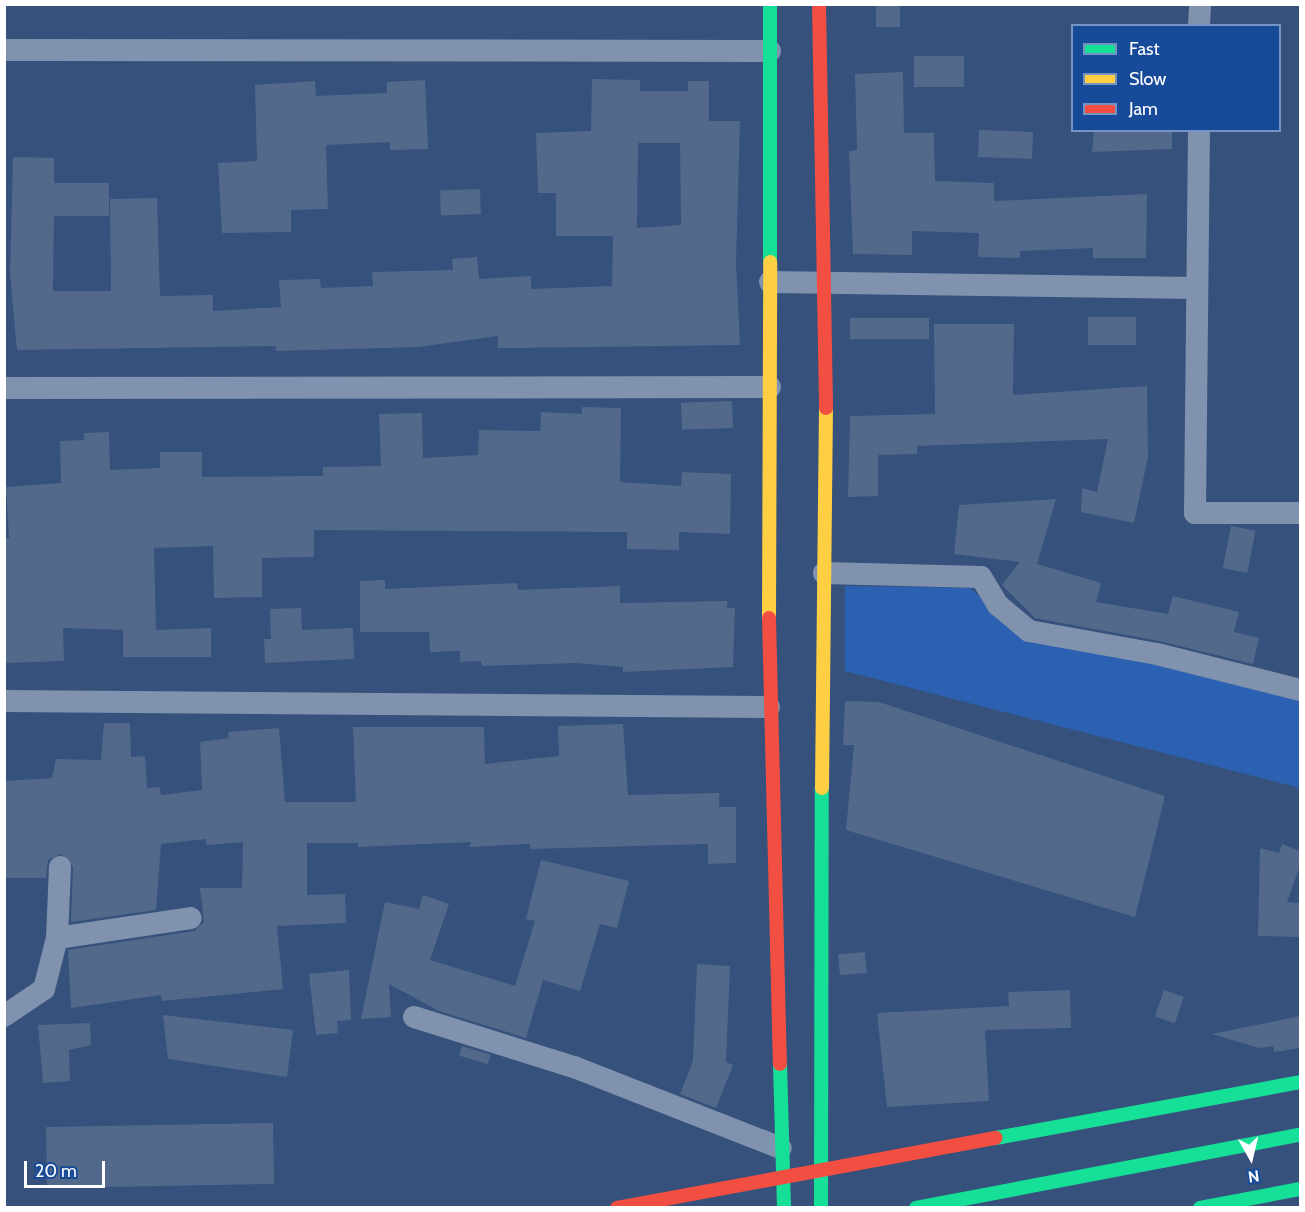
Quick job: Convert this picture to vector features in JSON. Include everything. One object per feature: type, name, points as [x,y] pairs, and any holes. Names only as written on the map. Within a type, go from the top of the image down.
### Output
[{"type":"street","points":[[770,4],[776,167],[770,282],[769,707],[784,1208]]},
{"type":"street","points":[[819,4],[826,283],[819,1172],[821,1208]]},
{"type":"street","points":[[1199,24],[1200,4]]},
{"type":"street","points":[[4,50],[770,51]]},
{"type":"street","points":[[1199,132],[1196,513],[1300,513]]},
{"type":"street","points":[[802,165],[822,163]]},
{"type":"street","points":[[770,282],[1197,288]]},
{"type":"street","points":[[4,388],[770,387]]},
{"type":"street","points":[[824,573],[981,577],[998,605],[1029,631],[1157,654],[1300,690]]},
{"type":"street","points":[[4,701],[769,707]]},
{"type":"street","points":[[4,1016],[44,989],[57,938],[60,867]]},
{"type":"street","points":[[57,938],[191,918]]},
{"type":"street","points":[[414,1017],[574,1067],[781,1148]]},
{"type":"street","points":[[616,1208],[1300,1082]]},
{"type":"street","points":[[916,1208],[1300,1135]]},
{"type":"street","points":[[1200,1208],[1300,1189]]},
{"type":"shaded area","points":[[845,586],[971,588],[1013,632],[1300,697],[1300,788],[845,671]]},
{"type":"building","points":[[876,4],[900,4],[900,27],[876,27]]},
{"type":"building","points":[[914,56],[964,56],[964,87],[914,87]]},
{"type":"building","points":[[903,72],[904,133],[934,133],[935,181],[994,183],[994,201],[1147,194],[1146,258],[1093,258],[1093,248],[1020,251],[1020,258],[978,257],[979,233],[912,231],[912,255],[853,254],[849,151],[857,150],[855,74]]},
{"type":"building","points":[[592,79],[640,80],[640,91],[688,91],[688,81],[709,81],[709,121],[740,121],[736,264],[740,345],[498,348],[498,336],[418,347],[276,351],[276,346],[17,350],[10,274],[13,157],[54,158],[54,183],[109,183],[109,216],[54,216],[53,291],[111,291],[110,199],[157,198],[160,296],[213,295],[213,311],[281,307],[279,280],[320,279],[321,288],[373,286],[372,272],[453,270],[452,259],[477,257],[479,279],[531,276],[531,289],[612,286],[613,236],[556,236],[556,193],[538,193],[536,133],[591,131]],"holes":[[[638,143],[680,143],[681,225],[637,228]]]},
{"type":"building","points":[[425,80],[428,149],[390,150],[390,142],[326,145],[328,209],[291,210],[291,232],[222,233],[218,163],[257,161],[255,85],[315,81],[316,96],[387,93],[387,82]]},
{"type":"building","points":[[979,130],[1033,132],[1032,159],[978,157]]},
{"type":"building","points":[[1094,132],[1172,132],[1172,149],[1092,152]]},
{"type":"building","points":[[480,189],[481,214],[441,215],[440,190]]},
{"type":"building","points":[[1088,317],[1136,317],[1136,345],[1088,345]]},
{"type":"building","points":[[850,318],[929,318],[929,339],[850,339]]},
{"type":"building","points":[[934,324],[1014,324],[1013,395],[1147,386],[1148,457],[1134,523],[1081,512],[1082,488],[1097,492],[1108,439],[917,446],[917,454],[878,455],[878,496],[848,497],[850,416],[935,414]]},
{"type":"building","points":[[732,401],[733,428],[682,430],[681,403]]},
{"type":"building","points":[[582,407],[621,408],[620,482],[681,486],[682,472],[731,474],[730,534],[679,532],[679,550],[627,549],[627,532],[314,530],[314,557],[262,558],[262,597],[214,598],[213,546],[154,548],[156,630],[211,628],[211,657],[123,657],[123,630],[63,628],[64,661],[4,663],[5,538],[9,538],[6,487],[61,483],[60,441],[84,440],[84,433],[109,432],[110,470],[160,468],[160,452],[202,452],[202,477],[323,476],[323,467],[381,466],[379,414],[422,413],[423,458],[478,455],[479,430],[540,431],[541,412],[582,414]]},
{"type":"building","points":[[1056,499],[1037,564],[1101,583],[1096,602],[1168,614],[1173,596],[1239,612],[1234,632],[1259,638],[1253,664],[1159,641],[1035,618],[1002,585],[1020,562],[954,554],[959,505]]},
{"type":"building","points":[[1231,526],[1256,531],[1247,573],[1223,568]]},
{"type":"building","points":[[385,580],[385,589],[517,583],[518,590],[620,586],[620,603],[727,601],[727,608],[735,608],[733,667],[623,672],[623,667],[576,663],[482,666],[481,661],[460,662],[460,651],[430,652],[429,632],[360,632],[360,581]]},
{"type":"building","points":[[301,608],[302,630],[353,628],[354,659],[265,663],[264,639],[271,639],[270,609]]},
{"type":"building","points":[[845,701],[879,702],[1165,796],[1135,917],[846,830],[854,745],[843,745]]},
{"type":"building","points":[[104,723],[130,723],[131,757],[145,756],[147,788],[160,787],[161,795],[202,790],[200,742],[229,738],[228,732],[279,728],[285,802],[356,802],[353,727],[484,727],[485,764],[559,756],[558,726],[623,724],[628,795],[719,793],[719,807],[736,807],[736,863],[708,864],[708,844],[530,849],[530,844],[469,847],[471,842],[358,847],[358,843],[307,843],[307,895],[345,894],[346,923],[277,926],[283,989],[162,1001],[161,995],[71,1008],[68,950],[194,931],[204,922],[200,888],[242,888],[243,842],[206,845],[206,839],[161,844],[156,910],[71,922],[73,867],[61,854],[48,860],[46,878],[4,878],[6,781],[52,778],[56,759],[101,760]]},
{"type":"building","points":[[1282,844],[1300,851],[1300,866],[1287,902],[1300,903],[1300,937],[1258,936],[1260,848],[1279,853]]},
{"type":"building","points":[[541,860],[629,881],[617,928],[600,924],[580,991],[543,980],[526,1038],[439,1011],[389,984],[391,1017],[361,1019],[385,902],[419,909],[423,895],[449,904],[430,960],[515,986],[535,921],[526,919]]},
{"type":"building","points":[[865,952],[867,973],[840,975],[838,954]]},
{"type":"building","points":[[697,964],[730,966],[726,1062],[733,1065],[716,1108],[680,1094],[693,1061]]},
{"type":"building","points":[[349,970],[351,1020],[337,1021],[338,1033],[316,1035],[309,974]]},
{"type":"building","points":[[1070,990],[1071,1028],[985,1030],[989,1101],[887,1107],[877,1013],[1009,1006],[1008,992]]},
{"type":"building","points":[[1164,990],[1184,997],[1175,1023],[1155,1016]]},
{"type":"building","points":[[163,1015],[293,1030],[287,1077],[168,1059]]},
{"type":"building","points":[[1300,1016],[1300,1048],[1274,1052],[1273,1046],[1259,1048],[1212,1034]]},
{"type":"building","points":[[90,1023],[91,1045],[69,1050],[70,1081],[43,1083],[38,1025]]},
{"type":"building","points":[[462,1046],[491,1055],[488,1064],[459,1056]]},
{"type":"building","points":[[273,1123],[274,1184],[47,1188],[46,1127]]},
{"type":"traffic: fast","points":[[770,4],[770,262]]},
{"type":"traffic: fast","points":[[821,1208],[822,788]]},
{"type":"traffic: fast","points":[[780,1064],[784,1208]]},
{"type":"traffic: fast","points":[[996,1138],[1300,1082]]},
{"type":"traffic: fast","points":[[916,1208],[1300,1135]]},
{"type":"traffic: fast","points":[[1200,1208],[1300,1189]]},
{"type":"traffic: slow","points":[[769,618],[770,262]]},
{"type":"traffic: slow","points":[[822,788],[826,408]]},
{"type":"traffic: jam","points":[[819,4],[826,408]]},
{"type":"traffic: jam","points":[[769,618],[780,1064]]},
{"type":"traffic: jam","points":[[617,1208],[996,1138]]}]
